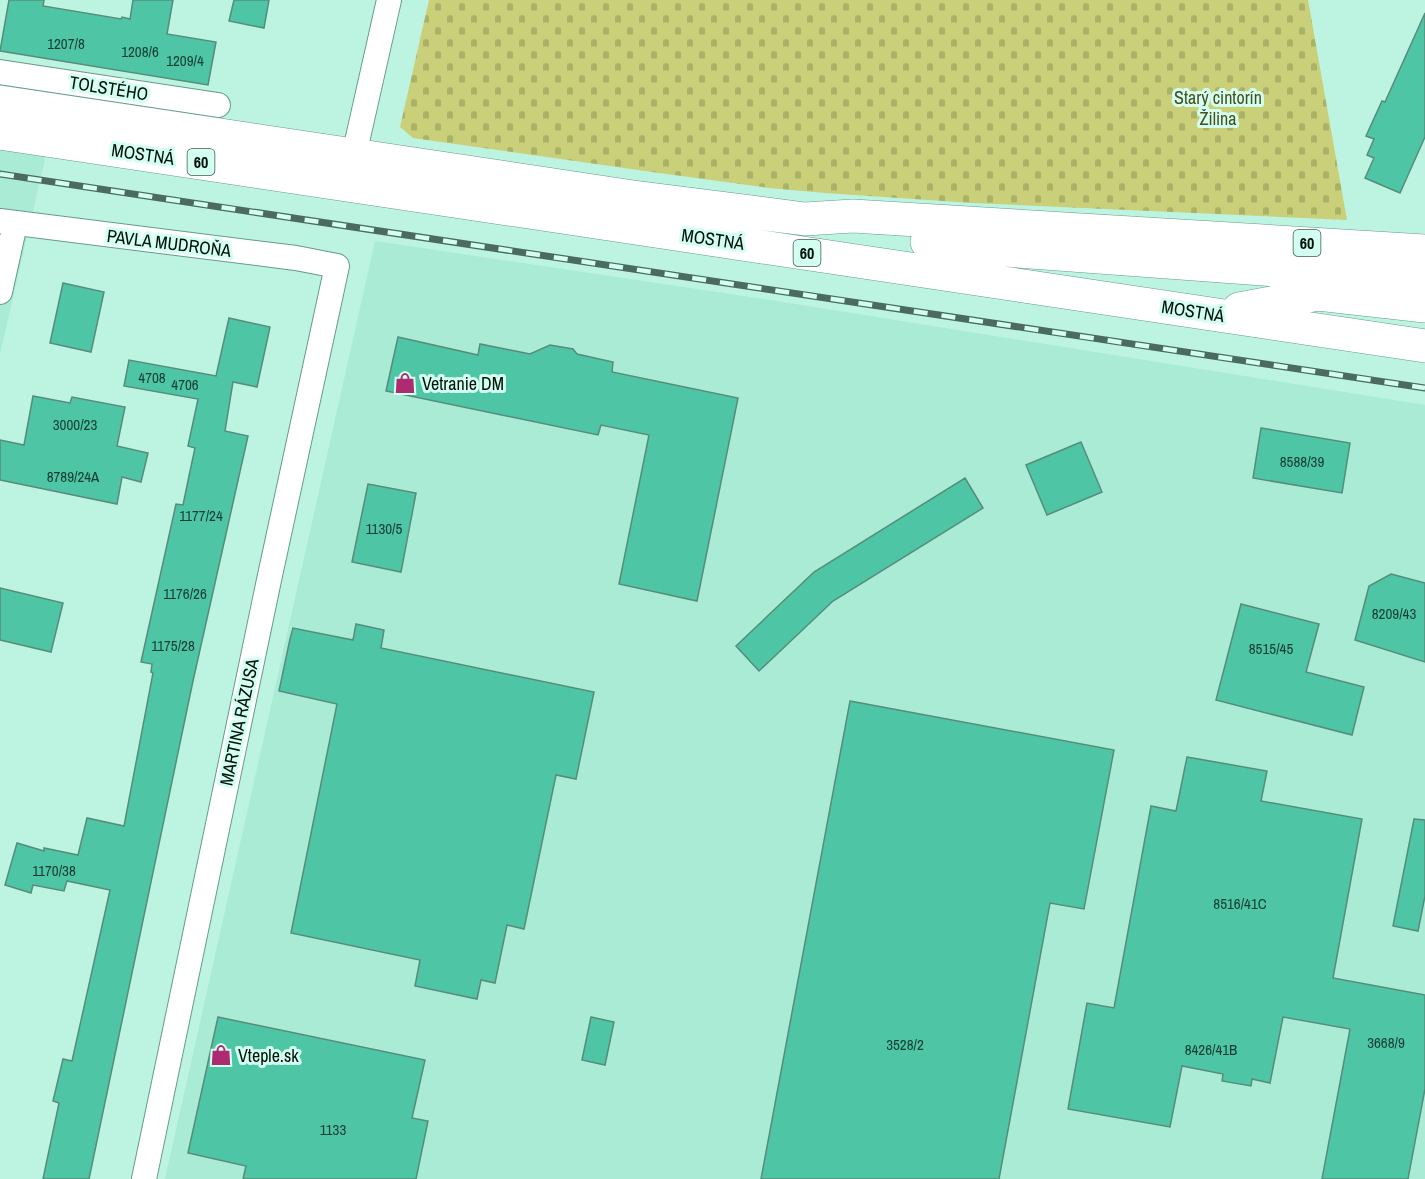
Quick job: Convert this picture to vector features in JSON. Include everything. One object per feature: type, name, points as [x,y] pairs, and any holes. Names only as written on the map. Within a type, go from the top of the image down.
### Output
[{"type":"main road","name":"MOSTNÁ","points":[[0,102],[633,197],[806,219],[853,216],[1425,251]]},
{"type":"main road","name":"MOSTNÁ","points":[[0,133],[1425,346]]},
{"type":"main road","points":[[806,219],[854,235],[1017,251],[1425,281]]},
{"type":"main road","points":[[1213,314],[1318,294],[1425,306]]},
{"type":"street","points":[[354,155],[389,0]]},
{"type":"street","name":"TOLSTÉHO","points":[[0,72],[218,105]]},
{"type":"street","points":[[0,292],[8,222]]},
{"type":"street","name":"PAVLA MUDROŇA","points":[[8,222],[296,258],[337,266]]},
{"type":"street","name":"MARTINA RÁZUSA","points":[[144,1179],[337,266]]},
{"type":"shaded area","points":[[0,86],[60,94],[0,354]]},
{"type":"shaded area","points":[[375,241],[777,301],[1425,405],[1425,1179],[165,1179]]},
{"type":"green space","name":"Starý cintorín Žilina","points":[[429,0],[1308,0],[1347,220],[972,203],[825,193],[769,188],[413,138],[400,127]]},
{"type":"building","points":[[9,0],[44,0],[43,6],[130,19],[133,0],[173,0],[167,34],[216,42],[208,85],[0,51]]},
{"type":"building","points":[[234,0],[269,0],[264,28],[229,21]]},
{"type":"building","points":[[1425,13],[1425,137],[1400,193],[1365,178],[1374,158],[1367,155],[1374,139],[1366,136],[1382,101],[1385,102]]},
{"type":"building","points":[[63,283],[104,292],[91,352],[50,343]]},
{"type":"building","points":[[229,318],[270,327],[257,387],[233,382],[225,431],[248,436],[193,681],[89,1179],[43,1179],[59,1103],[53,1101],[63,1059],[72,1061],[110,890],[67,881],[64,891],[33,885],[31,893],[5,885],[17,843],[44,851],[44,848],[78,855],[87,818],[124,826],[153,673],[151,672],[152,664],[141,662],[176,504],[183,505],[195,448],[188,446],[198,399],[124,386],[129,360],[216,376]]},
{"type":"building","points":[[398,337],[478,355],[480,344],[530,354],[550,345],[573,349],[577,354],[613,362],[612,372],[738,398],[697,601],[619,584],[649,435],[601,425],[598,435],[386,391]]},
{"type":"building","points":[[33,396],[70,403],[72,397],[125,407],[117,446],[148,453],[141,482],[122,477],[117,504],[0,480],[0,440],[24,445]]},
{"type":"building","points":[[1261,428],[1350,443],[1342,493],[1253,478]]},
{"type":"building","points":[[1081,442],[1102,492],[1047,515],[1026,465]]},
{"type":"building","points":[[965,478],[983,508],[833,601],[759,671],[736,646],[814,572]]},
{"type":"building","points":[[368,484],[416,493],[401,572],[352,562]]},
{"type":"building","points":[[1391,574],[1425,583],[1425,662],[1355,640],[1369,586]]},
{"type":"building","points":[[0,588],[63,603],[51,652],[0,640]]},
{"type":"building","points":[[1241,604],[1319,624],[1306,672],[1364,687],[1352,735],[1216,700]]},
{"type":"building","points":[[356,624],[384,630],[381,648],[594,692],[576,779],[556,775],[524,929],[507,925],[495,983],[481,980],[477,999],[415,986],[420,960],[291,933],[337,704],[279,691],[293,628],[353,640]]},
{"type":"building","points":[[850,701],[1114,750],[1084,909],[1050,903],[999,1179],[761,1179]]},
{"type":"building","points":[[1187,757],[1267,771],[1261,801],[1362,819],[1333,978],[1425,995],[1425,1089],[1408,1179],[1322,1179],[1350,1029],[1283,1017],[1270,1083],[1252,1079],[1251,1086],[1222,1081],[1223,1074],[1182,1066],[1170,1127],[1068,1109],[1087,1003],[1114,1008],[1151,806],[1176,811]]},
{"type":"building","points":[[1414,819],[1425,820],[1425,896],[1418,931],[1393,926]]},
{"type":"building","points":[[218,1017],[425,1060],[412,1118],[428,1121],[416,1179],[243,1179],[246,1166],[188,1153]]},
{"type":"building","points":[[591,1017],[614,1022],[605,1065],[582,1060]]},
{"type":"railway","points":[[0,174],[1425,388]]},
{"type":"place","name":"Vetranie DM","points":[[405,383]]},
{"type":"place","name":"Vteple.sk","points":[[221,1055]]}]
